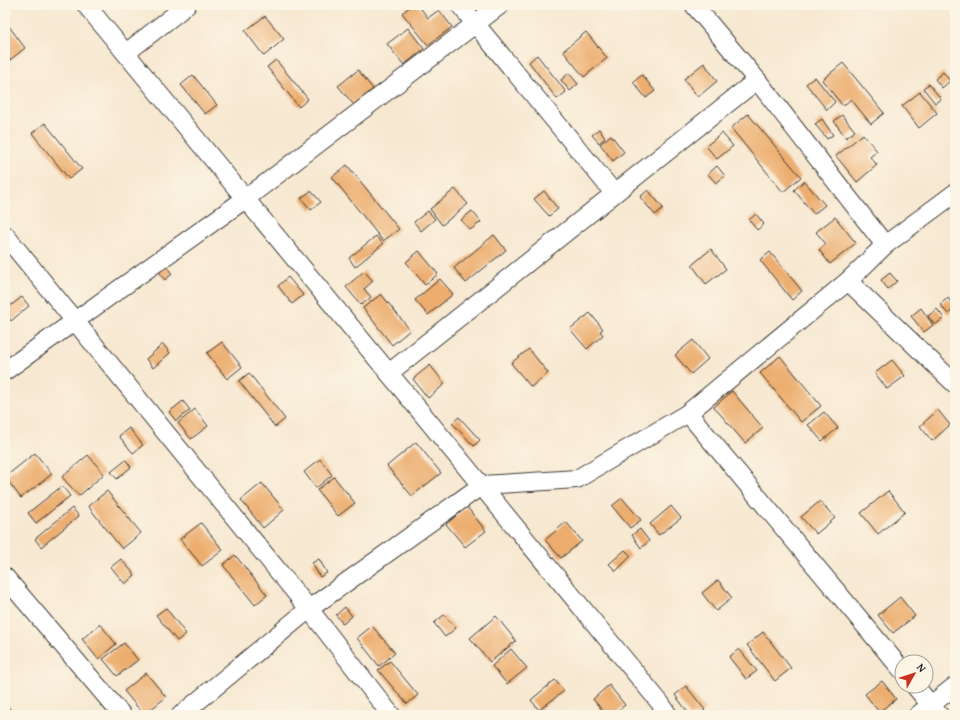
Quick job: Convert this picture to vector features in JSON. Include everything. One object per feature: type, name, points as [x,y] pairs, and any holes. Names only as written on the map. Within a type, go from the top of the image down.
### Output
[{"type":"street","points":[[86,5],[482,485],[661,704],[668,715]]},
{"type":"street","points":[[126,54],[187,5]]},
{"type":"street","points":[[460,5],[614,193]]},
{"type":"street","points":[[5,371],[74,320],[245,199],[500,5]]},
{"type":"street","points":[[694,5],[757,80],[885,245]]},
{"type":"street","points":[[389,373],[757,80]]},
{"type":"street","points":[[181,715],[309,609],[482,485],[578,479],[688,413],[848,281],[885,245],[955,193]]},
{"type":"street","points":[[5,235],[309,609],[390,715]]},
{"type":"street","points":[[848,281],[955,384]]},
{"type":"street","points":[[688,413],[894,660]]},
{"type":"street","points":[[5,577],[122,715]]},
{"type":"street","points":[[919,694],[929,712],[955,686]]},
{"type":"building","points":[[412,5],[418,5],[428,18],[439,10],[452,27],[428,45],[402,13]]},
{"type":"building","points":[[265,16],[284,39],[264,56],[245,31]]},
{"type":"building","points":[[8,25],[25,48],[5,64],[5,28]]},
{"type":"building","points":[[408,28],[424,49],[404,65],[387,44]]},
{"type":"building","points":[[586,32],[607,58],[584,77],[563,51]]},
{"type":"building","points":[[537,55],[566,92],[557,99],[529,62]]},
{"type":"building","points":[[276,60],[308,99],[299,107],[267,67]]},
{"type":"building","points":[[704,63],[717,81],[698,97],[684,79]]},
{"type":"building","points":[[843,63],[884,113],[871,124],[851,99],[843,106],[822,80]]},
{"type":"building","points":[[358,70],[373,89],[354,105],[338,86]]},
{"type":"building","points":[[943,72],[950,81],[942,88],[935,79]]},
{"type":"building","points":[[569,73],[578,84],[570,91],[561,80]]},
{"type":"building","points":[[193,75],[217,105],[205,114],[181,85]]},
{"type":"building","points":[[642,75],[655,91],[646,98],[633,82]]},
{"type":"building","points":[[815,77],[835,102],[827,110],[806,84]]},
{"type":"building","points":[[929,84],[941,99],[935,103],[923,88]]},
{"type":"building","points":[[920,92],[937,113],[919,128],[902,106]]},
{"type":"building","points":[[748,114],[801,177],[783,192],[731,128]]},
{"type":"building","points":[[842,115],[855,131],[846,138],[834,121]]},
{"type":"building","points":[[822,119],[833,135],[827,139],[815,124]]},
{"type":"building","points":[[45,123],[82,169],[69,179],[32,133]]},
{"type":"building","points":[[599,129],[605,138],[599,143],[592,135]]},
{"type":"building","points":[[722,133],[733,146],[717,159],[706,146]]},
{"type":"building","points":[[863,134],[877,151],[870,157],[877,165],[857,182],[836,156]]},
{"type":"building","points":[[611,135],[624,152],[613,161],[600,144]]},
{"type":"building","points":[[347,165],[399,229],[383,241],[332,177]]},
{"type":"building","points":[[717,166],[725,176],[716,183],[708,174]]},
{"type":"building","points":[[804,181],[825,205],[814,214],[794,190]]},
{"type":"building","points":[[455,189],[468,204],[442,225],[430,209]]},
{"type":"building","points":[[648,190],[663,208],[655,215],[640,197]]},
{"type":"building","points":[[311,191],[321,202],[311,210],[301,198]]},
{"type":"building","points":[[544,191],[558,209],[549,216],[534,199]]},
{"type":"building","points":[[428,211],[435,219],[421,231],[414,222]]},
{"type":"building","points":[[472,211],[481,222],[470,230],[461,220]]},
{"type":"building","points":[[756,214],[764,224],[757,230],[749,220]]},
{"type":"building","points":[[835,217],[856,243],[830,264],[819,250],[826,244],[816,232]]},
{"type":"building","points":[[494,235],[506,250],[466,283],[454,268]]},
{"type":"building","points":[[376,236],[383,244],[355,267],[349,258]]},
{"type":"building","points":[[711,249],[726,269],[706,284],[692,265]]},
{"type":"building","points":[[419,251],[438,274],[425,285],[406,262]]},
{"type":"building","points":[[770,252],[802,291],[792,300],[760,260]]},
{"type":"building","points":[[162,260],[172,274],[165,280],[155,266]]},
{"type":"building","points":[[364,271],[373,281],[364,289],[371,297],[361,305],[346,287]]},
{"type":"building","points":[[890,273],[897,281],[888,289],[881,280]]},
{"type":"building","points":[[288,277],[303,295],[292,304],[278,286]]},
{"type":"building","points":[[440,279],[453,294],[428,315],[415,300]]},
{"type":"building","points":[[381,294],[410,330],[392,345],[363,308]]},
{"type":"building","points":[[22,297],[29,306],[11,321],[5,313],[5,310]]},
{"type":"building","points":[[948,298],[955,308],[948,314],[940,304]]},
{"type":"building","points":[[921,308],[933,325],[924,332],[911,316]]},
{"type":"building","points":[[937,309],[944,318],[935,325],[928,316]]},
{"type":"building","points":[[590,313],[603,329],[600,331],[603,335],[587,349],[570,329]]},
{"type":"building","points":[[693,340],[708,359],[691,374],[675,355]]},
{"type":"building","points":[[222,342],[242,367],[227,379],[207,353]]},
{"type":"building","points":[[163,344],[170,353],[153,368],[146,359]]},
{"type":"building","points":[[529,349],[548,373],[531,387],[511,363]]},
{"type":"building","points":[[780,356],[821,406],[801,422],[760,373]]},
{"type":"building","points":[[892,360],[905,376],[887,389],[875,373]]},
{"type":"building","points":[[430,365],[445,384],[428,398],[413,379]]},
{"type":"building","points":[[249,373],[285,419],[275,427],[239,381]]},
{"type":"building","points":[[732,391],[763,428],[745,443],[714,407]]},
{"type":"building","points":[[183,401],[190,410],[176,421],[169,412]]},
{"type":"building","points":[[195,409],[208,426],[191,439],[178,423]]},
{"type":"building","points":[[938,410],[950,425],[932,441],[920,426]]},
{"type":"building","points":[[824,412],[838,428],[822,441],[808,425]]},
{"type":"building","points":[[459,417],[480,440],[474,446],[452,423]]},
{"type":"building","points":[[129,428],[143,445],[133,453],[119,436]]},
{"type":"building","points":[[416,442],[441,473],[412,496],[387,466]]},
{"type":"building","points":[[35,453],[52,474],[21,498],[5,477]]},
{"type":"building","points":[[88,455],[104,474],[79,496],[62,477]]},
{"type":"building","points":[[320,459],[332,475],[316,488],[304,472]]},
{"type":"building","points":[[126,460],[131,467],[117,479],[111,472]]},
{"type":"building","points":[[334,477],[355,503],[338,516],[317,490]]},
{"type":"building","points":[[262,483],[284,510],[263,528],[241,500]]},
{"type":"building","points":[[62,486],[70,496],[36,523],[28,513]]},
{"type":"building","points":[[107,491],[141,533],[122,549],[88,506]]},
{"type":"building","points":[[888,491],[905,512],[878,534],[861,513]]},
{"type":"building","points":[[622,498],[641,520],[630,528],[612,506]]},
{"type":"building","points":[[820,501],[835,518],[816,534],[801,517]]},
{"type":"building","points":[[671,506],[681,518],[659,535],[650,524]]},
{"type":"building","points":[[467,507],[486,531],[465,547],[446,524]]},
{"type":"building","points":[[72,508],[79,516],[41,547],[35,539]]},
{"type":"building","points":[[566,522],[582,541],[561,558],[545,540]]},
{"type":"building","points":[[201,523],[223,550],[202,566],[180,539]]},
{"type":"building","points":[[640,529],[649,541],[641,548],[632,535]]},
{"type":"building","points":[[625,550],[631,556],[616,571],[609,564]]},
{"type":"building","points":[[235,555],[267,595],[255,605],[223,565]]},
{"type":"building","points":[[121,559],[135,575],[125,584],[111,567]]},
{"type":"building","points":[[319,559],[327,573],[320,577],[312,563]]},
{"type":"building","points":[[718,580],[732,598],[716,611],[702,593]]},
{"type":"building","points":[[900,597],[915,616],[893,633],[878,615]]},
{"type":"building","points":[[345,607],[352,616],[343,624],[336,615]]},
{"type":"building","points":[[166,608],[186,634],[177,641],[156,615]]},
{"type":"building","points":[[444,615],[456,628],[445,637],[434,623]]},
{"type":"building","points":[[496,616],[516,641],[490,662],[470,638]]},
{"type":"building","points":[[100,624],[116,644],[98,659],[82,639]]},
{"type":"building","points":[[372,626],[395,653],[379,666],[357,638]]},
{"type":"building","points":[[763,632],[791,668],[775,681],[747,645]]},
{"type":"building","points":[[124,643],[138,660],[117,676],[103,659]]},
{"type":"building","points":[[511,649],[527,668],[507,684],[492,666]]},
{"type":"building","points":[[739,649],[757,671],[746,679],[729,657]]},
{"type":"building","points":[[390,661],[418,695],[407,704],[378,670]]},
{"type":"building","points":[[146,673],[166,697],[144,715],[124,691]]},
{"type":"building","points":[[555,680],[564,691],[539,710],[531,700]]},
{"type":"building","points":[[882,681],[896,699],[879,712],[865,694]]},
{"type":"building","points":[[609,685],[625,705],[613,715],[606,715],[593,699]]},
{"type":"building","points":[[686,686],[705,710],[699,715],[690,715],[675,695]]},
{"type":"building","points":[[5,703],[15,715],[5,715]]}]
